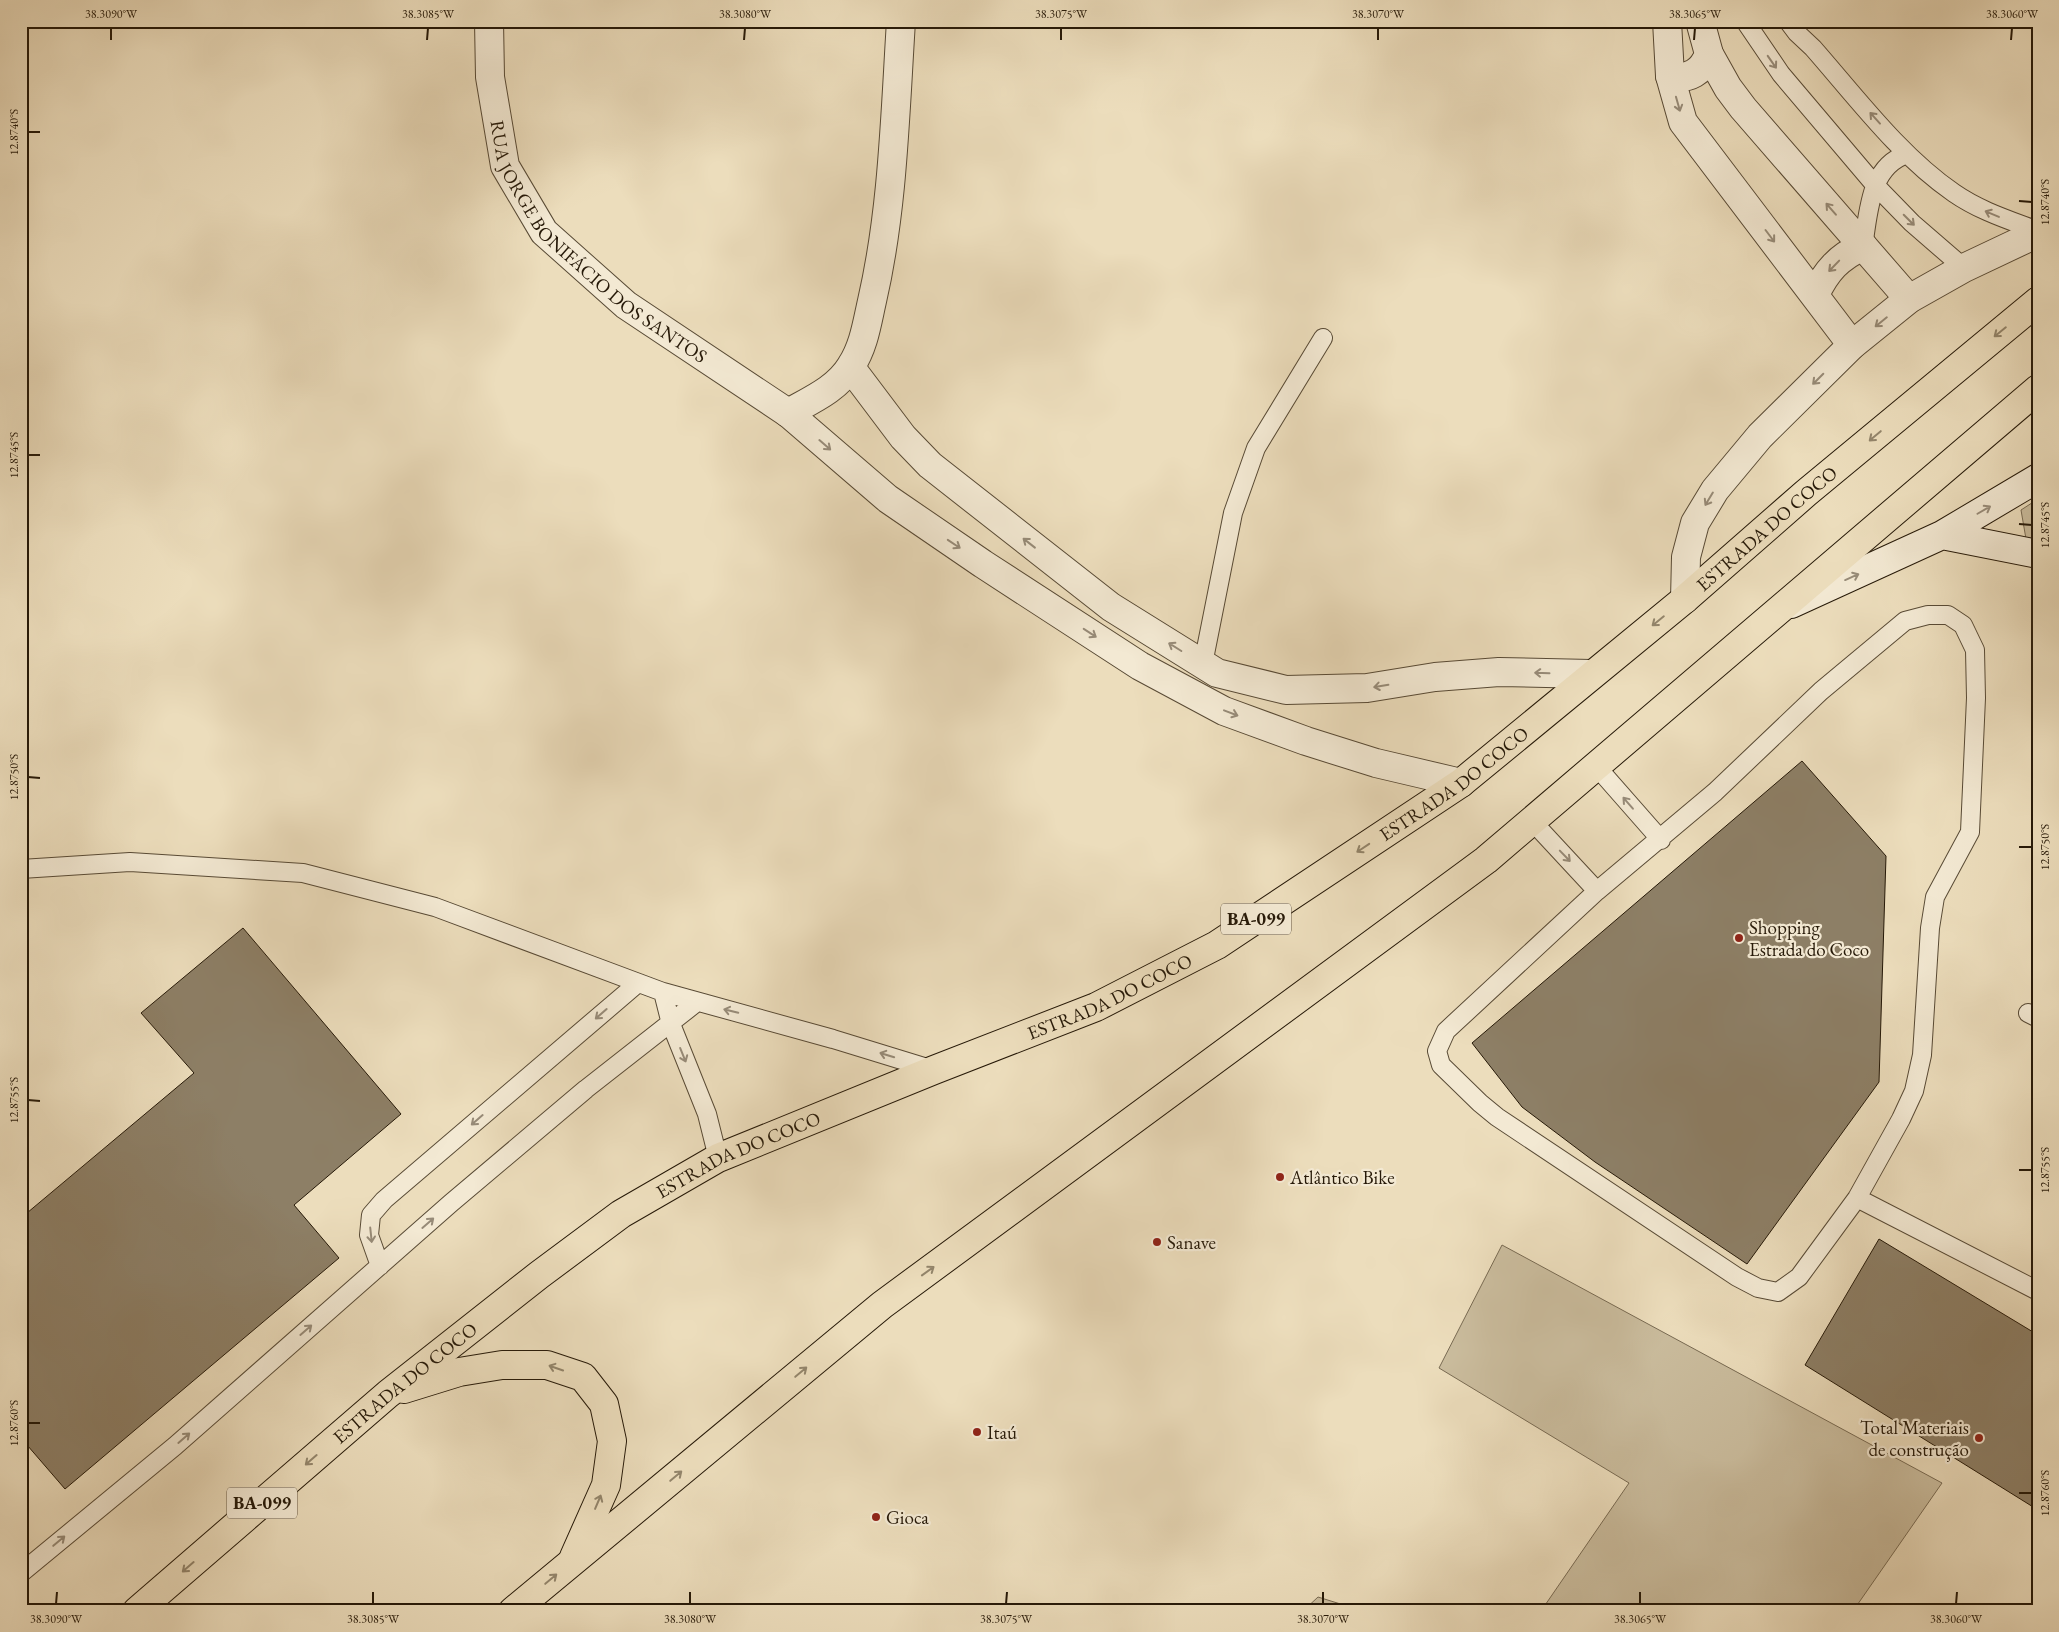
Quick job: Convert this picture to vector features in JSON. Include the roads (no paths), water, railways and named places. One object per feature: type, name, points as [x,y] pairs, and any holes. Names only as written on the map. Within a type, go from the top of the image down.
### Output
[{"type":"highway","name":"ESTRADA DO COCO","points":[[137,1611],[388,1394],[539,1275],[621,1214],[718,1158],[934,1070],[1096,1007],[1217,946],[1461,783],[1591,674],[1685,599],[1806,493],[2038,301]]},
{"type":"highway","points":[[513,1611],[882,1305],[1486,860],[2038,389]]},
{"type":"highway","points":[[388,1394],[459,1372],[502,1365],[547,1365],[583,1377],[604,1404],[612,1441],[606,1484],[571,1562]]},
{"type":"street","name":"RUA JORGE BONIFÁCIO DOS SANTOS","points":[[489,21],[490,77],[505,166],[544,232],[626,305],[788,413],[888,500],[1140,666],[1224,711],[1306,741],[1376,763],[1461,783]]},
{"type":"street","points":[[788,413],[832,388],[850,368],[861,349],[879,271],[893,157],[901,21]]},
{"type":"street","points":[[1667,21],[1670,76],[1683,122],[1852,345]]},
{"type":"street","points":[[1700,21],[1709,54],[1728,88],[1743,108],[1909,299]]},
{"type":"street","points":[[1670,76],[1686,77],[1696,72],[1705,64],[1709,54]]},
{"type":"street","points":[[1685,599],[1686,557],[1695,523],[1715,490],[1760,436],[1852,345],[1909,299],[1964,268],[2038,232]]},
{"type":"street","points":[[1815,295],[1823,278],[1834,264],[1847,253],[1863,246]]},
{"type":"street","points":[[850,368],[903,437],[930,465],[1111,607],[1217,673],[1286,690],[1367,688],[1435,677],[1499,672],[1591,674]]},
{"type":"street","points":[[1776,611],[1942,535],[2038,478]]},
{"type":"street","points":[[1942,535],[2038,554]]},
{"type":"street","points":[[1026,591],[1050,559]]},
{"type":"street","points":[[1185,690],[1202,664]]},
{"type":"lane","points":[[1745,21],[1781,74],[1875,185],[1912,223],[1964,268]]},
{"type":"lane","points":[[1788,21],[1907,154],[1954,193],[1990,214],[2038,232]]},
{"type":"lane","points":[[1863,246],[1875,185],[1880,174],[1888,164],[1907,154]]},
{"type":"lane","points":[[1202,664],[1232,513],[1256,448],[1323,338]]},
{"type":"lane","points":[[1928,614],[1948,615],[1963,625],[1975,650],[1976,698],[1970,832],[1935,897],[1930,928],[1922,1055],[1914,1090],[1857,1198],[1799,1277],[1778,1292],[1758,1288],[1737,1277],[1497,1117],[1441,1065],[1437,1051],[1446,1031],[1598,891],[1661,840],[1715,792],[1821,691],[1905,622],[1928,614]]},
{"type":"lane","points":[[1596,766],[1661,840]]},
{"type":"lane","points":[[1532,821],[1598,891]]},
{"type":"lane","points":[[21,869],[130,862],[303,873],[435,906],[663,992],[833,1039],[934,1070]]},
{"type":"lane","points":[[380,1266],[369,1235],[371,1215],[384,1200],[638,983]]},
{"type":"lane","points":[[663,992],[671,1024],[707,1114],[718,1158]]},
{"type":"lane","points":[[21,1572],[175,1446],[586,1089],[697,1002]]},
{"type":"lane","points":[[1857,1198],[2038,1291]]},
{"type":"place","name":"Shopping Estrada do Coco","points":[[1739,938]]},
{"type":"place","name":"Atlântico Bike","points":[[1280,1177]]},
{"type":"place","name":"Sanave","points":[[1157,1242]]},
{"type":"place","name":"Itaú","points":[[977,1432]]},
{"type":"place","name":"Total Materiais de construção","points":[[1979,1438]]},
{"type":"place","name":"Gioca","points":[[876,1517]]}]
